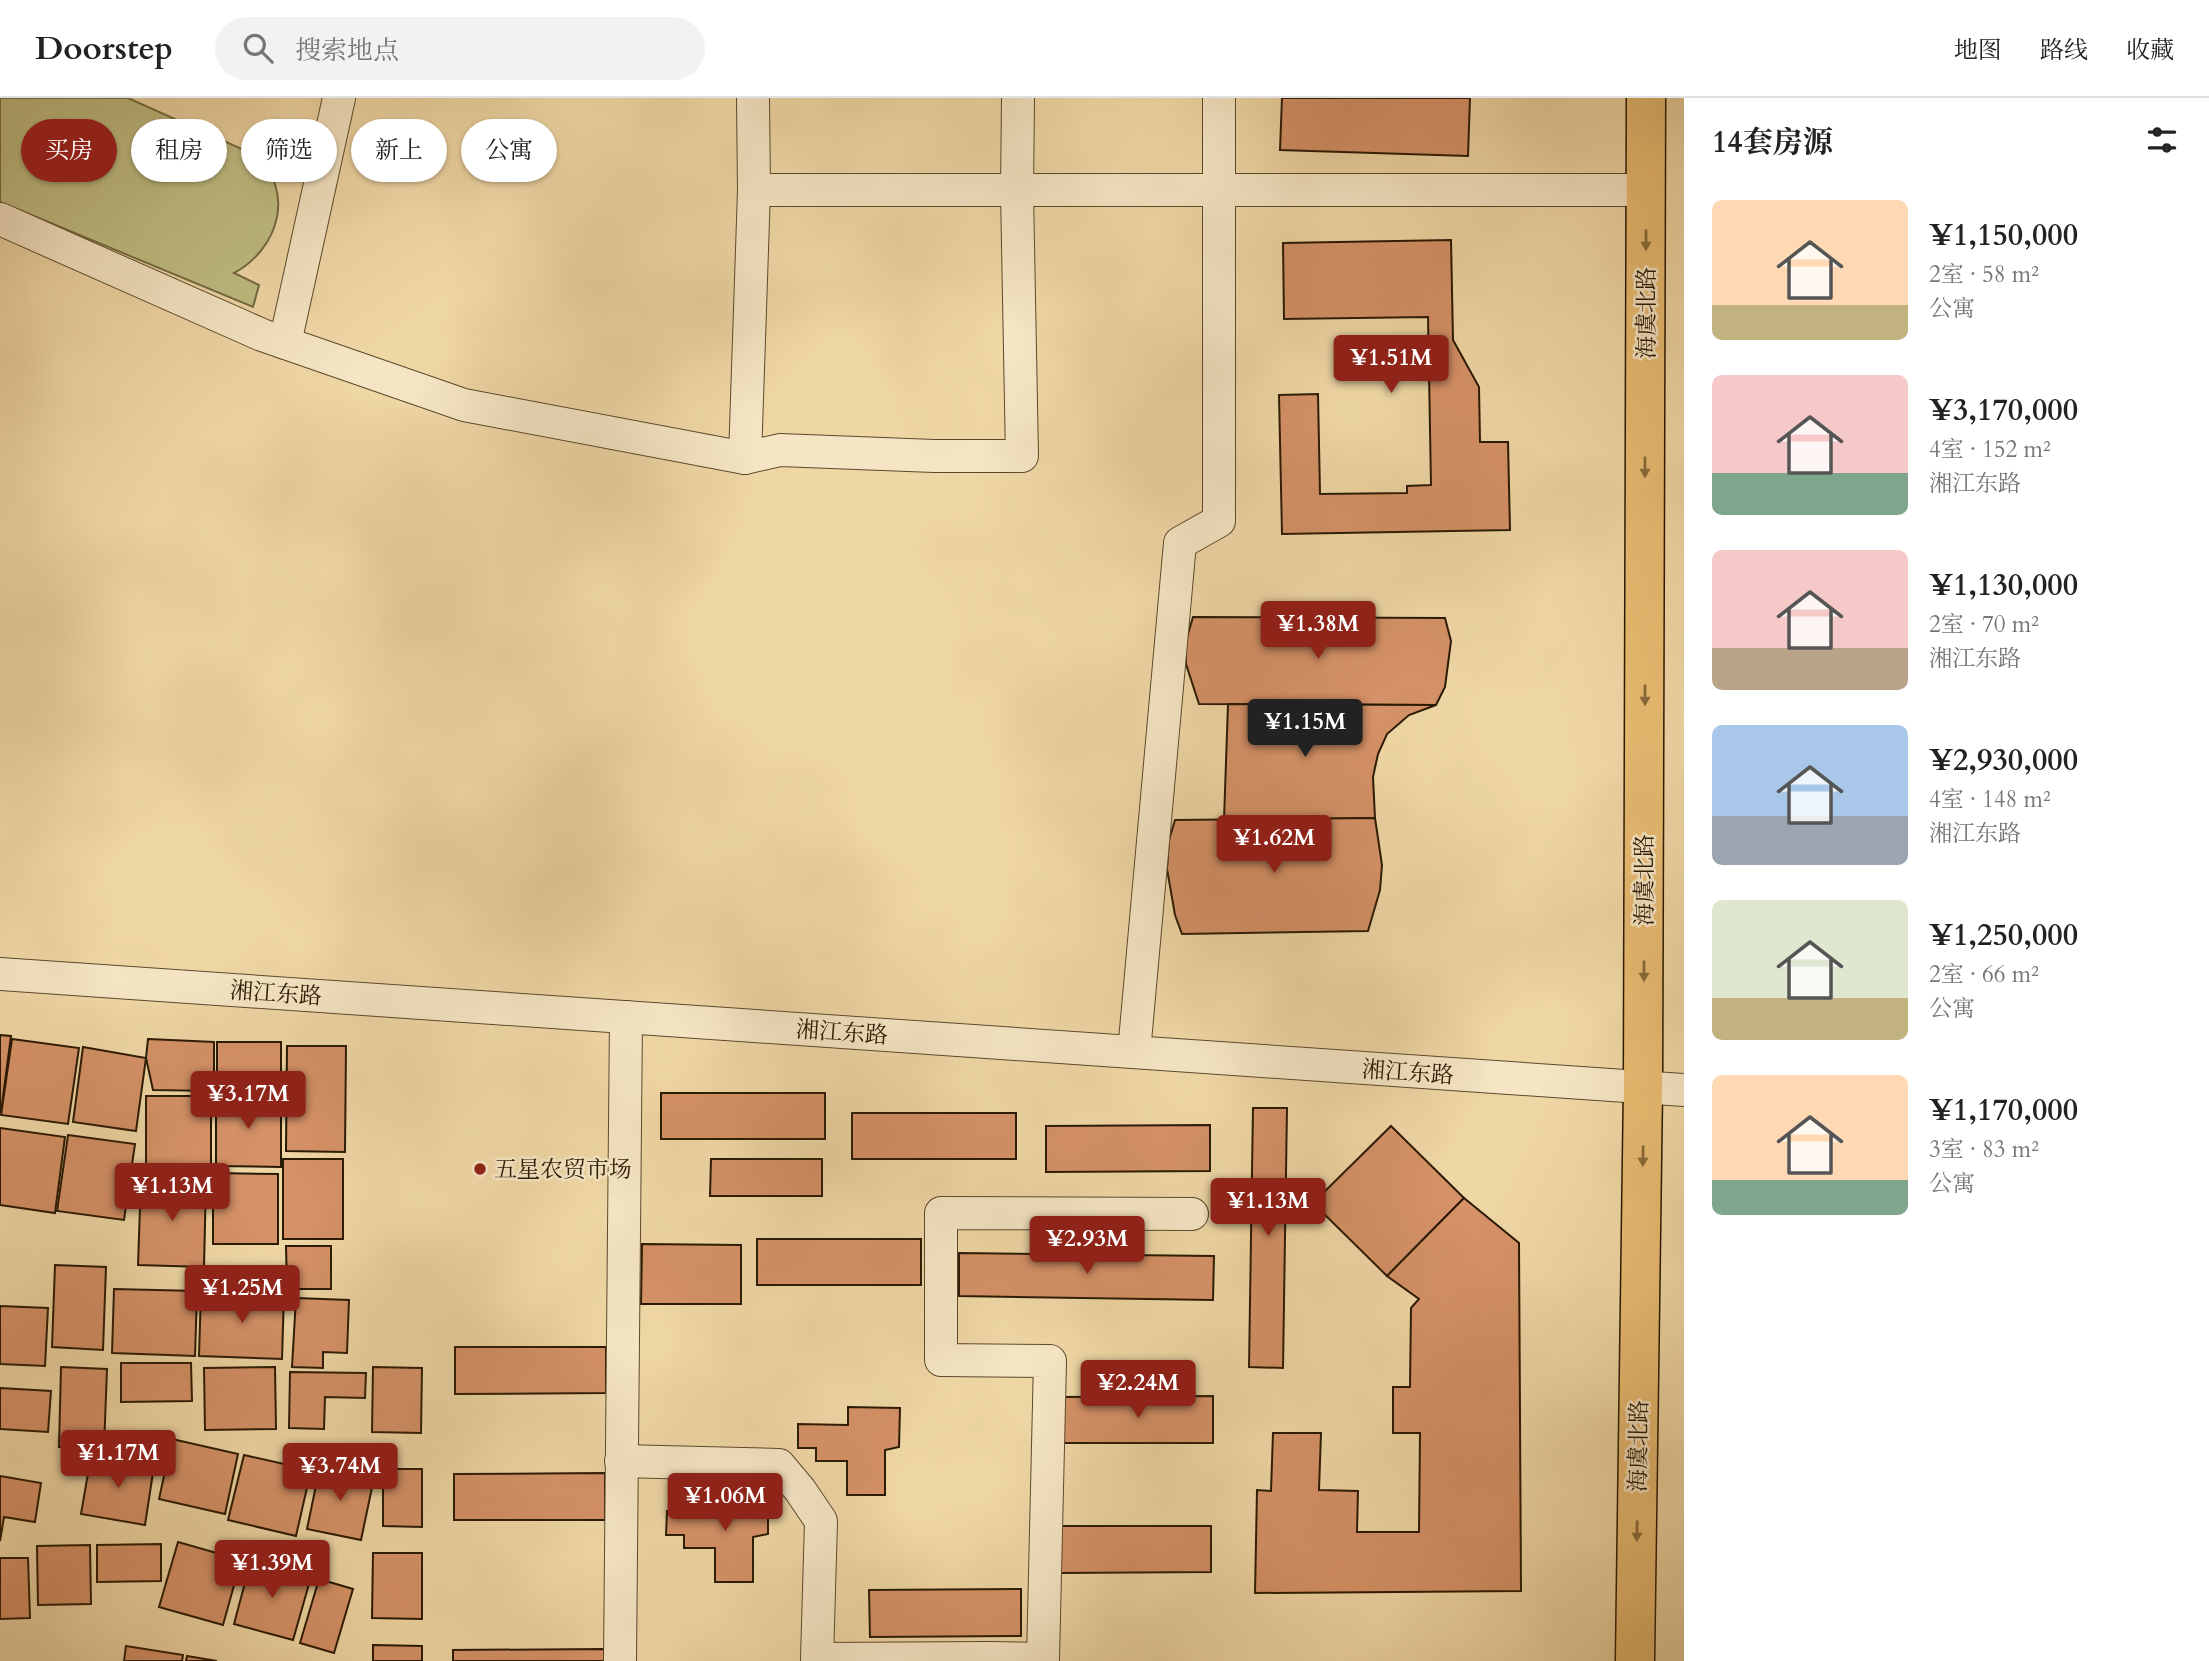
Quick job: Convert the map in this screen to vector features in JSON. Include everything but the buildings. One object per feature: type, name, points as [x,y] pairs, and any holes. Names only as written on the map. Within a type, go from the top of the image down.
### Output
[{"type":"main road","name":"海虞北路","points":[[1635,1661],[1643,1088],[1646,98]]},
{"type":"street","points":[[285,343],[340,98]]},
{"type":"street","points":[[745,458],[754,190],[752,98]]},
{"type":"street","points":[[0,219],[249,329],[464,405],[745,458],[780,450],[934,456],[1022,456],[1018,98]]},
{"type":"street","points":[[1134,1052],[1180,542],[1219,521],[1219,98]]},
{"type":"street","points":[[754,190],[1646,190]]},
{"type":"street","name":"湘江东路","points":[[0,974],[1684,1090]]},
{"type":"street","points":[[620,1661],[626,1017]]},
{"type":"street","points":[[621,1461],[779,1465],[821,1521],[817,1659],[1043,1659],[1050,1361],[941,1360],[941,1213],[1192,1214]]},
{"type":"shaded area","points":[[0,98],[128,98],[175,119],[131,119],[131,182],[227,182],[227,142],[241,149],[241,182],[274,182],[278,201],[277,218],[262,249],[234,273],[259,285],[253,307],[0,202]]},
{"type":"place","name":"五星农贸市场","points":[[480,1169]]}]
